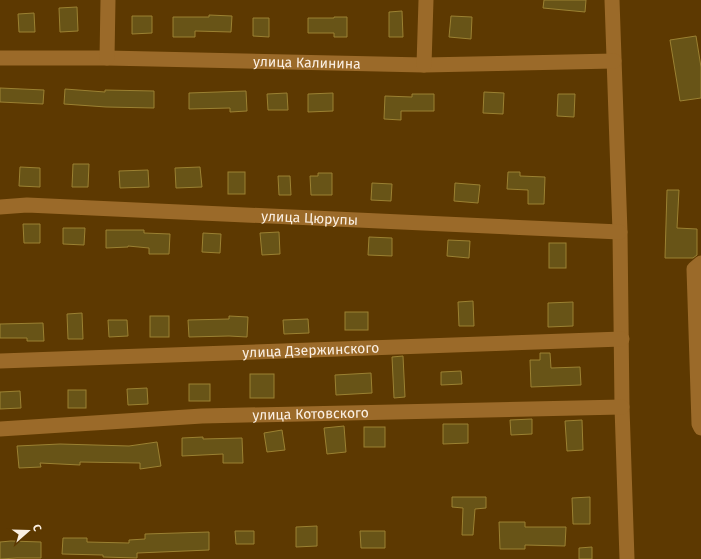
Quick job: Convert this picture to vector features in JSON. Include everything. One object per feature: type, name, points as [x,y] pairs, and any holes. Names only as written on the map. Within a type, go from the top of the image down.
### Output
[{"type":"street","points":[[107,58],[108,0]]},
{"type":"street","points":[[424,65],[426,0]]},
{"type":"street","points":[[612,0],[620,232],[622,407],[627,559]]},
{"type":"street","name":"улица Калинина","points":[[0,58],[107,58],[424,65],[614,61]]},
{"type":"street","name":"улица Цюрупы","points":[[0,207],[27,205],[620,232]]},
{"type":"street","points":[[701,263],[694,269],[699,424],[701,428]]},
{"type":"street","name":"улица Дзержинского","points":[[0,361],[622,339]]},
{"type":"street","name":"улица Котовского","points":[[0,429],[202,416],[622,407]]},
{"type":"building","points":[[544,0],[586,0],[585,12],[543,8]]},
{"type":"building","points":[[77,7],[78,31],[60,32],[59,8]]},
{"type":"building","points":[[402,11],[403,37],[389,37],[389,12]]},
{"type":"building","points":[[34,13],[35,32],[19,32],[18,14]]},
{"type":"building","points":[[209,15],[232,16],[231,32],[195,31],[195,37],[173,37],[173,17],[209,17]]},
{"type":"building","points":[[132,16],[152,16],[152,33],[132,34]]},
{"type":"building","points":[[451,16],[472,17],[471,39],[449,37]]},
{"type":"building","points":[[347,17],[347,37],[334,37],[334,33],[308,33],[308,18]]},
{"type":"building","points":[[253,18],[269,18],[269,37],[253,36]]},
{"type":"building","points":[[696,36],[701,67],[701,98],[680,101],[670,40]]},
{"type":"building","points":[[0,88],[44,90],[43,104],[0,102]]},
{"type":"building","points":[[65,89],[105,92],[105,90],[154,91],[154,108],[64,104]]},
{"type":"building","points":[[246,91],[247,111],[230,112],[230,108],[189,109],[189,93]]},
{"type":"building","points":[[484,92],[504,93],[503,114],[483,113]]},
{"type":"building","points":[[287,93],[288,110],[268,110],[267,94]]},
{"type":"building","points":[[333,93],[333,111],[308,112],[308,94]]},
{"type":"building","points":[[412,94],[434,94],[434,111],[401,111],[401,120],[384,119],[385,96],[412,97]]},
{"type":"building","points":[[558,94],[575,94],[574,117],[557,116]]},
{"type":"building","points":[[73,164],[89,164],[88,187],[72,187]]},
{"type":"building","points":[[20,167],[40,168],[40,187],[19,186]]},
{"type":"building","points":[[200,167],[202,187],[176,188],[175,168]]},
{"type":"building","points":[[148,170],[149,187],[120,188],[119,171]]},
{"type":"building","points":[[228,172],[245,172],[245,194],[228,194]]},
{"type":"building","points":[[508,172],[520,172],[520,176],[545,177],[544,204],[528,204],[528,190],[507,189]]},
{"type":"building","points":[[318,173],[332,173],[332,195],[311,195],[310,176],[318,176]]},
{"type":"building","points":[[278,176],[290,176],[291,195],[279,195]]},
{"type":"building","points":[[372,183],[392,184],[391,201],[371,200]]},
{"type":"building","points":[[455,183],[480,185],[478,203],[454,201]]},
{"type":"building","points":[[667,190],[679,190],[677,228],[697,229],[697,255],[693,258],[665,258]]},
{"type":"building","points":[[23,224],[40,224],[40,243],[24,243]]},
{"type":"building","points":[[63,228],[85,228],[84,245],[63,244]]},
{"type":"building","points":[[106,230],[144,230],[144,233],[170,234],[169,254],[149,254],[149,248],[128,246],[106,248]]},
{"type":"building","points":[[279,232],[280,254],[262,255],[260,233]]},
{"type":"building","points":[[203,233],[221,234],[220,253],[202,252]]},
{"type":"building","points":[[369,237],[392,238],[392,256],[368,255]]},
{"type":"building","points":[[448,240],[470,241],[469,258],[447,256]]},
{"type":"building","points":[[549,243],[566,243],[566,268],[549,268]]},
{"type":"building","points":[[473,301],[474,326],[459,326],[458,302]]},
{"type":"building","points":[[573,302],[573,326],[548,327],[548,303]]},
{"type":"building","points":[[345,312],[368,312],[368,330],[345,330]]},
{"type":"building","points":[[82,313],[83,339],[68,339],[67,314]]},
{"type":"building","points":[[150,316],[169,316],[169,337],[150,337]]},
{"type":"building","points":[[229,316],[248,317],[247,337],[189,337],[188,320],[229,319]]},
{"type":"building","points":[[308,319],[309,333],[284,334],[283,320]]},
{"type":"building","points":[[108,320],[127,320],[128,336],[109,337]]},
{"type":"building","points":[[43,323],[44,341],[27,341],[27,338],[0,338],[0,324]]},
{"type":"building","points":[[540,353],[550,353],[551,368],[580,367],[581,385],[531,387],[530,360],[540,360]]},
{"type":"building","points":[[403,356],[405,397],[394,398],[392,357]]},
{"type":"building","points":[[461,371],[462,384],[441,385],[441,372]]},
{"type":"building","points":[[371,373],[372,393],[336,395],[335,375]]},
{"type":"building","points":[[250,374],[274,374],[274,398],[250,398]]},
{"type":"building","points":[[189,384],[210,384],[210,401],[189,401]]},
{"type":"building","points":[[147,388],[148,404],[128,405],[127,389]]},
{"type":"building","points":[[68,390],[86,390],[86,408],[68,408]]},
{"type":"building","points":[[20,391],[21,408],[0,409],[0,392]]},
{"type":"building","points":[[532,419],[532,434],[511,435],[510,420]]},
{"type":"building","points":[[582,420],[583,450],[567,451],[565,421]]},
{"type":"building","points":[[443,424],[468,424],[468,443],[443,444]]},
{"type":"building","points":[[344,426],[346,452],[327,454],[324,428]]},
{"type":"building","points":[[364,427],[385,427],[385,447],[364,447]]},
{"type":"building","points":[[282,430],[285,450],[267,452],[264,433]]},
{"type":"building","points":[[203,437],[203,439],[242,438],[243,463],[223,463],[223,454],[182,456],[182,438]]},
{"type":"building","points":[[157,442],[161,466],[140,469],[140,463],[80,462],[80,465],[40,463],[41,467],[19,468],[17,446],[60,444],[129,446]]},
{"type":"building","points":[[452,497],[486,497],[486,508],[475,509],[473,535],[462,535],[463,508],[452,507]]},
{"type":"building","points":[[590,497],[590,524],[573,524],[572,498]]},
{"type":"building","points":[[499,522],[525,522],[525,527],[566,527],[565,546],[525,545],[525,549],[500,549]]},
{"type":"building","points":[[317,526],[317,546],[296,547],[296,527]]},
{"type":"building","points":[[235,531],[254,531],[254,544],[236,544]]},
{"type":"building","points":[[360,531],[385,531],[385,548],[361,548]]},
{"type":"building","points":[[209,532],[209,550],[137,553],[137,558],[62,554],[63,538],[87,538],[87,542],[129,543],[129,540],[145,539],[145,534]]},
{"type":"building","points":[[0,542],[41,542],[41,558],[0,559]]},
{"type":"building","points":[[592,547],[592,559],[579,559],[579,548]]}]
